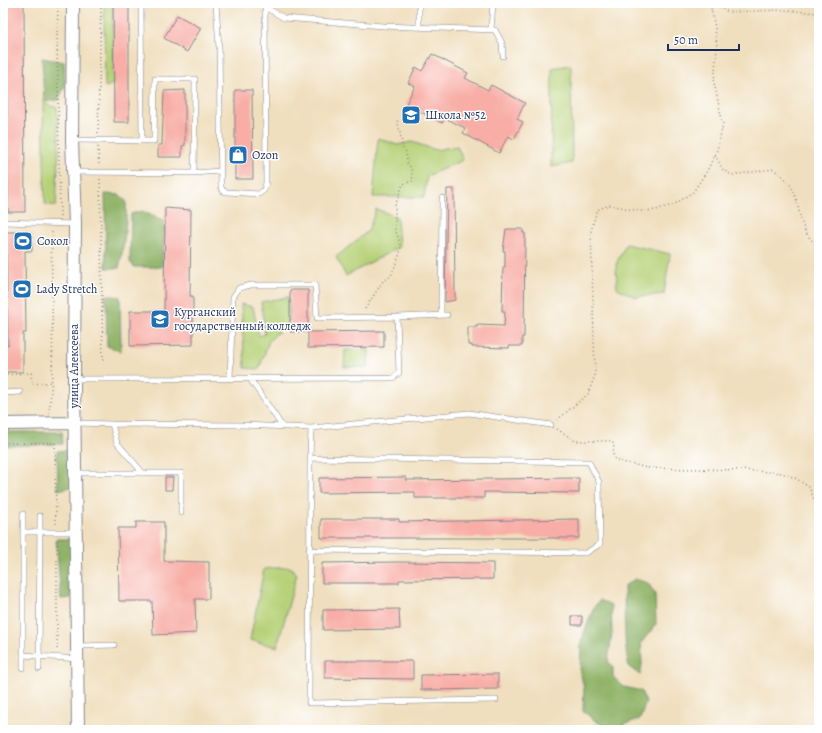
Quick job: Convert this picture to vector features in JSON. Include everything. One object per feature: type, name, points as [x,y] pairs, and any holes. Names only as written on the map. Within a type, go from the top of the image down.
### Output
[{"type":"street","name":"улица Алексеева","points":[[73,3],[72,140],[75,224],[74,379],[79,659],[78,730]]},
{"type":"street","points":[[3,424],[75,423]]},
{"type":"lane","points":[[142,3],[142,141]]},
{"type":"lane","points":[[216,3],[219,48],[220,187],[223,190],[259,194],[264,190],[266,183],[264,5]]},
{"type":"lane","points":[[419,3],[419,27]]},
{"type":"lane","points":[[491,29],[493,3]]},
{"type":"lane","points":[[264,5],[284,18],[419,27],[491,29],[495,30],[502,43],[503,56]]},
{"type":"lane","points":[[72,140],[154,141],[155,79],[195,79],[194,173]]},
{"type":"lane","points":[[74,172],[194,173],[220,171]]},
{"type":"lane","points":[[441,315],[442,198]]},
{"type":"lane","points":[[3,222],[75,224]]},
{"type":"lane","points":[[230,379],[233,296],[239,288],[251,285],[315,285],[317,318],[447,315]]},
{"type":"lane","points":[[74,379],[395,377],[399,370],[397,317]]},
{"type":"lane","points":[[250,379],[282,426]]},
{"type":"lane","points":[[3,393],[20,392]]},
{"type":"lane","points":[[75,423],[282,426],[311,428],[470,413],[551,425]]},
{"type":"lane","points":[[112,424],[117,443],[144,473]]},
{"type":"lane","points":[[311,428],[309,703],[496,700]]},
{"type":"lane","points":[[309,550],[586,553],[600,544],[600,482],[589,462],[310,458]]},
{"type":"lane","points":[[75,473],[181,473],[181,513]]},
{"type":"lane","points":[[23,668],[24,514]]},
{"type":"lane","points":[[39,669],[40,516]]},
{"type":"lane","points":[[23,532],[76,532]]},
{"type":"lane","points":[[78,646],[114,645]]},
{"type":"lane","points":[[23,655],[79,659]]},
{"type":"path","points":[[60,224],[57,40],[58,4],[62,3]]},
{"type":"path","points":[[101,3],[98,140],[100,172],[103,363]]},
{"type":"path","points":[[711,3],[728,12],[782,10],[819,13]]},
{"type":"path","points":[[711,3],[717,47],[714,65],[714,83],[723,124],[714,154],[707,171],[693,192],[675,204],[656,210],[640,211],[609,205],[597,210],[591,231],[595,311],[595,375],[588,394],[551,425],[575,441],[610,441],[614,444],[613,454],[615,460],[647,468],[742,470],[782,473],[795,478],[809,487],[816,504],[819,505]]},
{"type":"path","points":[[362,314],[383,280],[391,276],[395,267],[401,246],[395,229],[395,206],[403,184],[413,181],[411,168],[407,163],[406,152],[403,148],[397,118]]},
{"type":"path","points":[[714,154],[723,170],[732,175],[773,169],[785,177],[792,188],[805,233],[819,245]]},
{"type":"path","points":[[49,413],[53,382],[50,272],[52,224]]},
{"type":"path","points":[[3,375],[31,373],[32,384],[53,382]]},
{"type":"green space","points":[[104,3],[113,3],[113,84],[105,87]]},
{"type":"green space","points":[[42,58],[64,62],[65,86],[58,100],[44,102]]},
{"type":"green space","points":[[571,65],[572,163],[551,167],[552,68]]},
{"type":"green space","points":[[43,103],[57,108],[59,145],[56,206],[45,204]]},
{"type":"green space","points":[[378,138],[397,145],[412,142],[436,150],[457,146],[463,160],[427,176],[424,197],[373,197]]},
{"type":"green space","points":[[3,158],[8,159],[8,196],[3,197]]},
{"type":"green space","points":[[105,194],[120,195],[126,201],[125,234],[119,268],[106,268]]},
{"type":"green space","points":[[376,209],[397,217],[399,247],[346,276],[336,257],[368,231]]},
{"type":"green space","points":[[142,211],[165,221],[162,267],[134,267],[130,262],[131,214]]},
{"type":"green space","points":[[626,244],[670,254],[664,294],[636,297],[617,288],[616,264]]},
{"type":"green space","points":[[106,295],[120,297],[121,352],[107,346]]},
{"type":"green space","points":[[288,297],[290,320],[269,341],[259,369],[245,368],[241,304],[253,307],[259,336],[265,334],[261,302]]},
{"type":"green space","points":[[345,350],[369,350],[368,367],[344,367]]},
{"type":"green space","points":[[3,432],[62,432],[63,444],[3,446]]},
{"type":"green space","points":[[73,450],[71,487],[58,490],[57,451]]},
{"type":"green space","points":[[56,539],[73,539],[71,598],[61,599]]},
{"type":"green space","points":[[290,567],[297,574],[277,647],[250,640],[264,569]]},
{"type":"green space","points":[[635,579],[648,583],[655,594],[656,624],[641,643],[642,665],[640,675],[629,667],[625,638],[624,586]]},
{"type":"green space","points":[[600,600],[611,606],[612,633],[608,661],[613,667],[613,677],[624,687],[641,691],[646,702],[640,719],[615,727],[605,726],[599,723],[583,711],[584,688],[580,671],[581,641],[594,607]]},
{"type":"building","points":[[6,3],[24,3],[25,212],[8,212]]},
{"type":"building","points":[[113,3],[129,3],[129,122],[114,122]]},
{"type":"building","points":[[177,15],[201,28],[187,52],[164,38]]},
{"type":"building","points":[[432,54],[468,73],[465,78],[488,90],[491,85],[525,103],[517,119],[523,122],[514,139],[508,136],[499,153],[463,133],[465,128],[445,118],[442,123],[406,104],[415,86],[408,83],[416,67],[422,71]]},
{"type":"building","points":[[185,90],[185,145],[182,146],[182,157],[158,157],[158,145],[162,145],[164,91]]},
{"type":"building","points":[[235,90],[252,90],[253,179],[235,179]]},
{"type":"building","points":[[447,189],[454,189],[455,300],[445,302]]},
{"type":"building","points":[[165,208],[191,210],[190,296],[193,296],[193,345],[130,346],[130,311],[164,311]]},
{"type":"building","points":[[506,229],[523,229],[523,233],[525,233],[524,337],[522,337],[522,346],[509,346],[509,348],[472,347],[472,345],[468,345],[468,327],[477,327],[477,325],[504,326],[505,311],[502,311],[505,251],[503,251]]},
{"type":"building","points":[[3,232],[27,232],[32,236],[32,251],[25,251],[26,333],[23,333],[23,372],[3,372],[3,345],[8,345],[6,251],[3,251]]},
{"type":"building","points":[[290,290],[308,290],[308,332],[290,332]]},
{"type":"building","points":[[384,331],[384,347],[308,348],[308,332]]},
{"type":"building","points":[[165,477],[173,477],[172,490],[165,490]]},
{"type":"building","points":[[406,477],[406,480],[579,478],[579,493],[484,492],[484,498],[415,498],[415,492],[319,493],[319,478]]},
{"type":"building","points":[[321,519],[399,519],[399,522],[579,519],[579,538],[321,538]]},
{"type":"building","points":[[136,522],[164,522],[164,561],[209,562],[209,599],[195,599],[196,633],[153,635],[152,601],[119,601],[118,528],[136,528]]},
{"type":"building","points":[[322,563],[493,563],[493,579],[399,580],[399,583],[322,583]]},
{"type":"building","points":[[399,609],[400,629],[323,630],[323,610]]},
{"type":"building","points":[[572,616],[582,616],[582,625],[572,625]]},
{"type":"building","points":[[325,661],[413,661],[413,679],[325,678]]},
{"type":"building","points":[[498,674],[498,689],[421,690],[421,675]]},
{"type":"place","name":"Школа №52","points":[[411,115]]},
{"type":"place","name":"Ozon","points":[[238,155]]},
{"type":"place","name":"Сокол","points":[[23,241]]},
{"type":"place","name":"Lady Stretch","points":[[22,289]]},
{"type":"place","name":"Курганский государственный колледж","points":[[160,319]]}]
